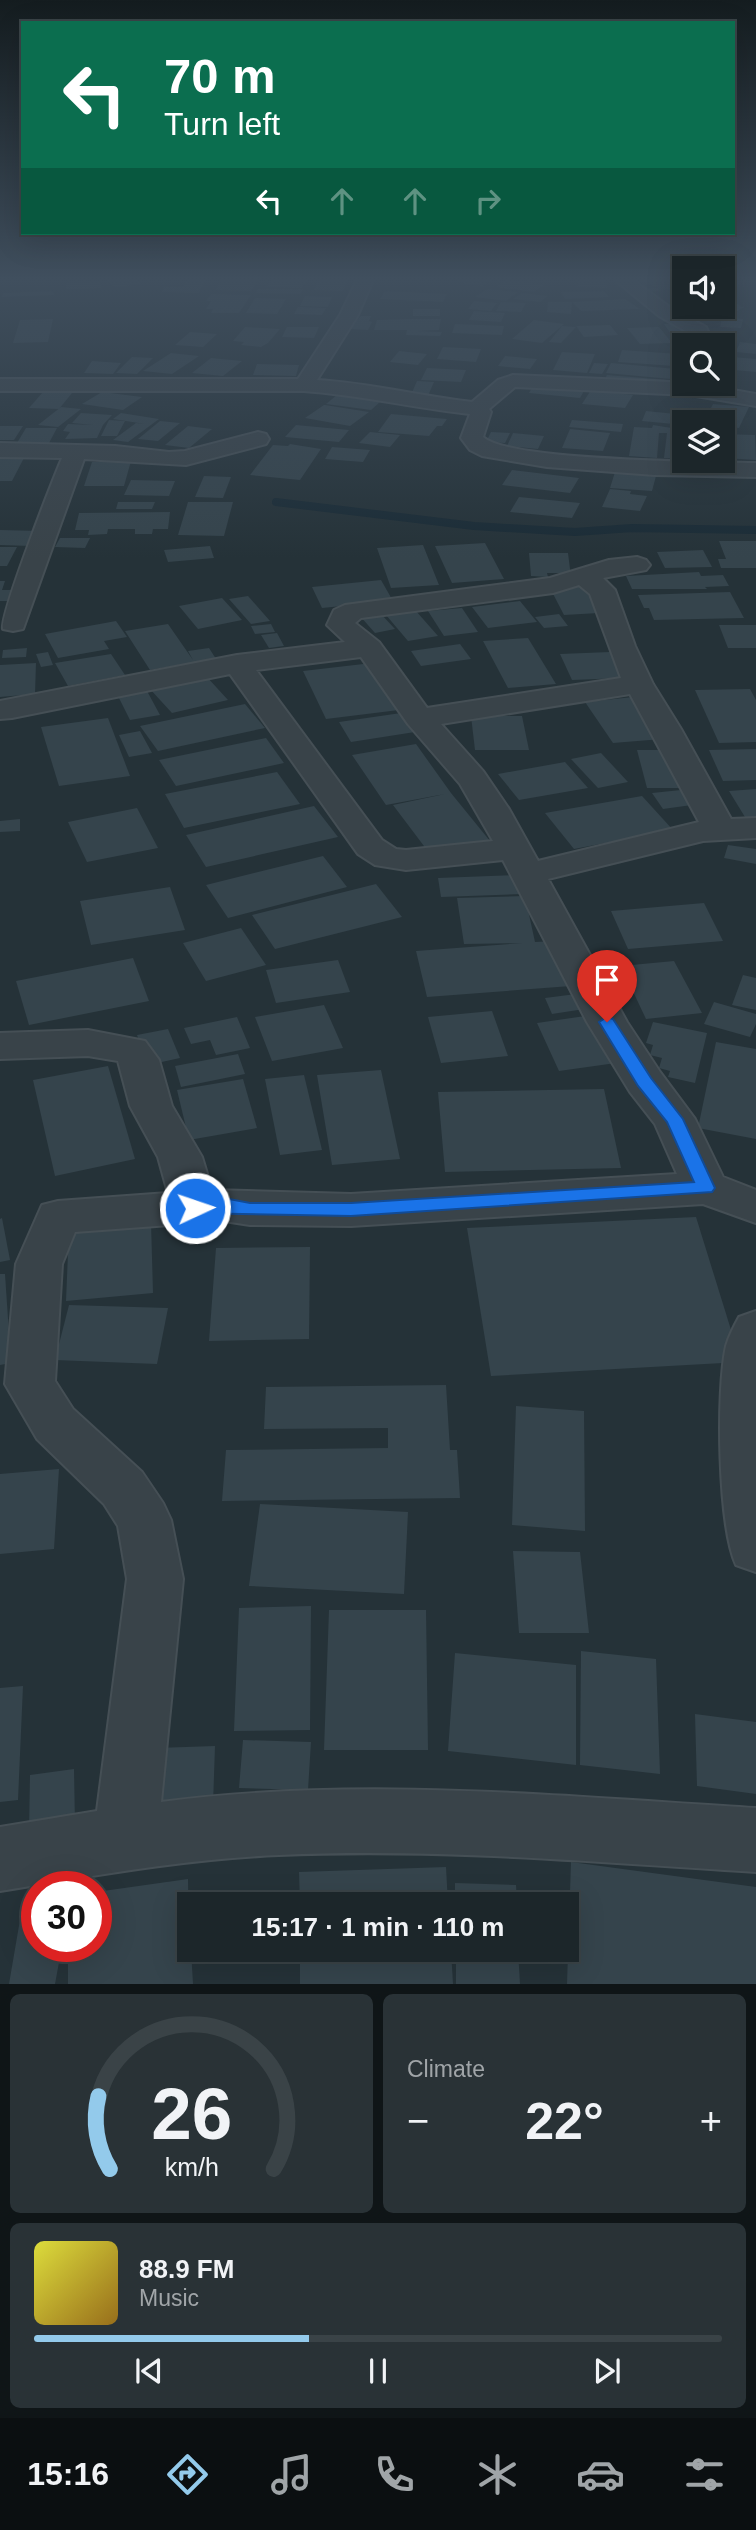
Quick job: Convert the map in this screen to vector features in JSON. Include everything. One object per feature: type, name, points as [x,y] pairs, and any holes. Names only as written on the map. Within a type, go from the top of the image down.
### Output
[{"type":"street","points":[[304,385],[312,373]]},
{"type":"street","points":[[477,409],[505,384],[513,381],[672,385]]},
{"type":"street","points":[[0,385],[304,385],[350,388],[411,401],[477,409],[481,412],[472,438],[478,445],[490,451],[561,461],[655,468],[756,471]]},
{"type":"street","points":[[735,395],[756,400]]},
{"type":"street","points":[[0,450],[186,458],[258,439]]},
{"type":"street","points":[[13,623],[24,584],[76,452]]},
{"type":"street","points":[[637,565],[609,568],[584,578],[526,589],[363,609],[344,617],[341,625],[369,648],[418,718],[472,778],[607,1022],[645,1082],[674,1119],[706,1188]]},
{"type":"street","points":[[584,578],[602,590],[621,646],[638,684],[666,729],[720,830]]},
{"type":"street","points":[[0,709],[12,709],[237,664],[369,648]]},
{"type":"street","points":[[237,664],[370,847],[387,858],[520,861],[703,831],[756,828]]},
{"type":"street","points":[[418,718],[638,684]]},
{"type":"street","points":[[0,1046],[88,1043],[131,1050],[139,1060],[151,1107],[180,1157],[195,1208]]},
{"type":"street","points":[[125,1839],[155,1579],[144,1520],[123,1488],[55,1424],[30,1384],[38,1264],[58,1217],[224,1205],[250,1209],[351,1210],[706,1188],[756,1207]]},
{"type":"street","points":[[756,1330],[751,1338],[747,1376],[751,1521],[756,1548]]},
{"type":"street","points":[[0,1858],[125,1839],[278,1823],[479,1824],[756,1840]]},
{"type":"building","points":[[193,373],[227,373],[223,376]]},
{"type":"building","points":[[254,373],[297,373],[296,376],[253,375]]},
{"type":"building","points":[[425,373],[465,373],[461,382],[421,380]]},
{"type":"building","points":[[606,373],[672,373],[671,379]]},
{"type":"building","points":[[607,375],[668,380],[665,386],[604,381]]},
{"type":"building","points":[[417,381],[434,382],[427,398],[410,397]]},
{"type":"building","points":[[534,384],[585,389],[580,398],[529,393]]},
{"type":"building","points":[[591,390],[633,395],[625,408],[582,404]]},
{"type":"building","points":[[43,392],[72,393],[59,409],[29,408]]},
{"type":"building","points":[[102,392],[142,397],[123,410],[82,404]]},
{"type":"building","points":[[337,395],[381,401],[371,410],[326,404]]},
{"type":"building","points":[[713,404],[749,407],[739,428],[735,428],[735,410],[710,410]]},
{"type":"building","points":[[324,405],[369,412],[350,426],[305,418]]},
{"type":"building","points":[[61,407],[81,409],[58,427],[38,425]]},
{"type":"building","points":[[646,411],[672,414],[672,424],[642,421]]},
{"type":"building","points":[[81,413],[112,415],[97,438],[65,439],[70,432],[63,431],[68,424],[93,425],[72,423]]},
{"type":"building","points":[[121,413],[159,419],[128,442],[113,440],[136,423],[145,424],[113,419]]},
{"type":"building","points":[[391,414],[447,419],[429,436],[378,432]]},
{"type":"building","points":[[109,420],[125,421],[117,436],[101,436]]},
{"type":"building","points":[[572,420],[623,424],[621,432],[569,427]]},
{"type":"building","points":[[160,421],[180,423],[158,441],[138,439]]},
{"type":"building","points":[[296,425],[349,430],[339,442],[285,437]]},
{"type":"building","points":[[653,425],[672,428],[672,458],[664,458],[667,433],[659,433],[657,458],[629,456],[634,427],[652,428]]},
{"type":"building","points":[[0,426],[23,426],[14,440],[0,440]]},
{"type":"building","points":[[188,426],[212,429],[189,448],[165,445]]},
{"type":"building","points":[[26,428],[57,428],[49,443],[17,443]]},
{"type":"building","points":[[570,429],[610,433],[603,451],[562,448]]},
{"type":"building","points":[[370,432],[400,435],[390,447],[359,443]]},
{"type":"building","points":[[491,432],[510,433],[505,443],[486,442]]},
{"type":"building","points":[[513,433],[544,436],[538,449],[507,446]]},
{"type":"building","points":[[735,434],[755,435],[756,460],[735,459]]},
{"type":"building","points":[[290,444],[321,449],[300,480],[250,475],[273,445]]},
{"type":"building","points":[[332,447],[370,450],[363,462],[325,459]]},
{"type":"building","points":[[0,456],[25,456],[12,481],[0,481]]},
{"type":"building","points":[[131,461],[124,486],[84,486],[92,462]]},
{"type":"building","points":[[512,470],[579,478],[570,493],[502,485]]},
{"type":"building","points":[[615,472],[656,476],[652,491],[610,488]]},
{"type":"building","points":[[204,476],[231,477],[223,498],[195,497]]},
{"type":"building","points":[[131,480],[175,481],[169,496],[124,495]]},
{"type":"building","points":[[610,489],[647,496],[640,511],[602,507]]},
{"type":"building","points":[[519,497],[580,503],[572,518],[510,512]]},
{"type":"building","points":[[118,502],[155,502],[152,509],[116,509]]},
{"type":"building","points":[[188,502],[233,502],[224,536],[178,535]]},
{"type":"building","points":[[170,512],[168,529],[153,529],[152,534],[135,534],[135,529],[108,529],[107,534],[88,535],[89,530],[75,530],[79,513]]},
{"type":"building","points":[[0,530],[40,531],[31,546],[0,545]]},
{"type":"building","points":[[60,538],[90,538],[85,548],[55,547]]},
{"type":"building","points":[[719,541],[756,541],[756,568],[721,568],[718,559],[726,559]]},
{"type":"building","points":[[485,543],[504,579],[452,583],[435,546]]},
{"type":"building","points":[[423,545],[439,585],[391,588],[377,548]]},
{"type":"building","points":[[210,546],[214,558],[168,562],[164,550]]},
{"type":"building","points":[[0,547],[17,547],[7,566],[0,566]]},
{"type":"building","points":[[703,550],[712,567],[665,568],[657,552]]},
{"type":"building","points":[[529,553],[568,553],[571,577],[563,577],[562,573],[547,573],[548,577],[531,576]]},
{"type":"building","points":[[699,572],[701,576],[723,575],[729,586],[705,587],[707,589],[632,589],[626,576]]},
{"type":"building","points":[[381,580],[393,601],[322,608],[312,587]]},
{"type":"building","points":[[0,581],[5,581],[2,590],[19,590],[12,601],[0,601]]},
{"type":"building","points":[[584,586],[599,613],[564,615],[550,588]]},
{"type":"building","points":[[730,592],[744,618],[654,620],[649,608],[644,608],[638,595]]},
{"type":"building","points":[[248,596],[270,621],[251,624],[229,599]]},
{"type":"building","points":[[222,598],[242,620],[198,629],[179,606]]},
{"type":"building","points":[[520,601],[537,622],[488,628],[472,607]]},
{"type":"building","points":[[462,608],[478,632],[444,636],[428,611]]},
{"type":"building","points":[[416,611],[438,636],[408,641],[386,615]]},
{"type":"building","points":[[380,613],[395,629],[375,633],[360,616]]},
{"type":"building","points":[[559,614],[568,626],[544,628],[535,617]]},
{"type":"building","points":[[116,621],[127,637],[104,641],[109,649],[58,658],[45,634]]},
{"type":"building","points":[[168,624],[193,660],[188,651],[209,648],[218,662],[197,665],[195,662],[150,670],[125,631]]},
{"type":"building","points":[[271,624],[275,632],[255,634],[251,626]]},
{"type":"building","points":[[719,625],[756,625],[756,648],[728,648]]},
{"type":"building","points":[[277,633],[284,646],[269,648],[261,635]]},
{"type":"building","points":[[528,638],[556,684],[508,688],[483,641]]},
{"type":"building","points":[[460,644],[471,659],[421,666],[411,651]]},
{"type":"building","points":[[27,648],[26,657],[2,658],[3,650]]},
{"type":"building","points":[[48,652],[53,665],[41,667],[36,654]]},
{"type":"building","points":[[610,652],[622,678],[572,680],[560,654]]},
{"type":"building","points":[[111,654],[125,675],[68,686],[55,663]]},
{"type":"building","points":[[36,663],[35,694],[0,697],[0,665]]},
{"type":"building","points":[[372,663],[399,710],[326,719],[303,671]]},
{"type":"building","points":[[206,676],[228,700],[172,713],[150,689]]},
{"type":"building","points":[[750,689],[756,700],[756,742],[719,743],[695,690]]},
{"type":"building","points":[[147,691],[160,715],[130,720],[118,696]]},
{"type":"building","points":[[633,697],[662,739],[613,743],[585,702]]},
{"type":"building","points":[[245,704],[265,728],[158,751],[140,726]]},
{"type":"building","points":[[401,713],[415,732],[351,742],[339,722]]},
{"type":"building","points":[[471,716],[522,716],[529,750],[475,750]]},
{"type":"building","points":[[108,718],[130,776],[59,786],[41,727]]},
{"type":"building","points":[[140,731],[152,753],[129,757],[119,735]]},
{"type":"building","points":[[266,738],[284,763],[176,786],[159,760]]},
{"type":"building","points":[[416,744],[490,841],[430,854],[393,805],[445,794],[386,805],[352,755]]},
{"type":"building","points":[[756,749],[756,780],[723,781],[709,750]]},
{"type":"building","points":[[637,750],[670,750],[681,788],[647,788]]},
{"type":"building","points":[[601,753],[628,782],[598,788],[571,759]]},
{"type":"building","points":[[565,762],[588,788],[519,800],[498,774]]},
{"type":"building","points":[[277,772],[300,804],[184,828],[165,794]]},
{"type":"building","points":[[756,789],[756,821],[748,822],[729,791]]},
{"type":"building","points":[[681,790],[692,805],[663,809],[652,793]]},
{"type":"building","points":[[642,796],[673,830],[574,849],[545,813]]},
{"type":"building","points":[[314,806],[338,837],[206,867],[186,835]]},
{"type":"building","points":[[137,808],[158,848],[87,862],[68,822]]},
{"type":"building","points":[[20,819],[20,831],[0,832],[0,821]]},
{"type":"building","points":[[728,845],[756,849],[756,864],[724,858]]},
{"type":"building","points":[[323,856],[347,887],[228,918],[206,885]]},
{"type":"building","points":[[517,875],[522,894],[441,897],[438,878]]},
{"type":"building","points":[[376,884],[402,917],[275,949],[252,915]]},
{"type":"building","points":[[170,887],[185,930],[91,945],[80,901]]},
{"type":"building","points":[[525,896],[535,942],[555,941],[571,986],[427,997],[416,951],[522,943],[464,944],[457,898]]},
{"type":"building","points":[[704,903],[723,941],[628,949],[611,911]]},
{"type":"building","points":[[241,928],[266,965],[206,981],[183,943]]},
{"type":"building","points":[[133,958],[149,1001],[29,1025],[16,981]]},
{"type":"building","points":[[338,960],[350,992],[276,1003],[266,970]]},
{"type":"building","points":[[674,961],[702,1013],[646,1019],[621,966]]},
{"type":"building","points":[[743,975],[756,978],[756,1010],[732,1005]]},
{"type":"building","points":[[584,993],[591,1008],[552,1014],[545,998]]},
{"type":"building","points":[[714,1002],[756,1014],[756,1024],[750,1037],[704,1024]]},
{"type":"building","points":[[324,1005],[343,1048],[272,1061],[255,1017]]},
{"type":"building","points":[[492,1011],[508,1056],[441,1063],[428,1017]]},
{"type":"building","points":[[592,1015],[616,1063],[559,1071],[537,1023]]},
{"type":"building","points":[[237,1017],[250,1048],[216,1055],[210,1040],[191,1044],[184,1028]]},
{"type":"building","points":[[653,1022],[707,1033],[695,1083],[668,1077],[670,1071],[659,1068],[662,1058],[650,1055],[653,1045],[646,1043]]},
{"type":"building","points":[[168,1029],[180,1058],[148,1065],[137,1035]]},
{"type":"building","points":[[716,1042],[756,1049],[756,1139],[698,1128]]},
{"type":"building","points":[[238,1054],[245,1074],[181,1087],[175,1066]]},
{"type":"building","points":[[108,1066],[135,1159],[55,1176],[33,1080]]},
{"type":"building","points":[[381,1070],[400,1159],[332,1165],[317,1075]]},
{"type":"building","points":[[304,1075],[322,1150],[280,1155],[265,1079]]},
{"type":"building","points":[[243,1079],[257,1128],[189,1140],[177,1090]]},
{"type":"building","points":[[604,1089],[621,1168],[445,1172],[438,1092]]},
{"type":"building","points":[[696,1217],[741,1362],[491,1376],[467,1228]]},
{"type":"building","points":[[2,1218],[10,1260],[0,1262],[0,1219]]},
{"type":"building","points":[[151,1222],[153,1293],[66,1301],[69,1229]]},
{"type":"building","points":[[310,1247],[309,1339],[209,1341],[216,1248]]},
{"type":"building","points":[[0,1274],[5,1274],[11,1363],[0,1365]]},
{"type":"building","points":[[69,1305],[168,1308],[157,1364],[55,1360]]},
{"type":"building","points":[[446,1385],[450,1450],[457,1450],[460,1498],[222,1501],[226,1450],[388,1448],[388,1428],[264,1429],[266,1387]]},
{"type":"building","points":[[516,1406],[584,1411],[585,1531],[512,1525]]},
{"type":"building","points":[[59,1469],[54,1549],[0,1554],[0,1474]]},
{"type":"building","points":[[260,1504],[408,1512],[404,1594],[249,1586]]},
{"type":"building","points":[[513,1551],[580,1552],[589,1633],[519,1633]]},
{"type":"building","points":[[311,1606],[310,1730],[234,1731],[239,1608]]},
{"type":"building","points":[[329,1610],[426,1610],[428,1750],[324,1750]]},
{"type":"building","points":[[581,1651],[656,1659],[660,1774],[580,1765]]},
{"type":"building","points":[[455,1653],[576,1665],[576,1765],[448,1751]]},
{"type":"building","points":[[23,1686],[18,1800],[0,1802],[0,1688]]},
{"type":"building","points":[[695,1714],[756,1722],[756,1794],[697,1786]]},
{"type":"building","points":[[243,1740],[311,1742],[308,1790],[239,1788]]},
{"type":"building","points":[[215,1746],[213,1805],[152,1807],[156,1748]]},
{"type":"building","points":[[74,1769],[75,1826],[29,1833],[30,1775]]},
{"type":"building","points":[[571,1862],[756,1887],[756,1984],[567,1984],[568,1962],[579,1962],[579,1892],[570,1892]]},
{"type":"building","points":[[446,1867],[447,1892],[300,1892],[299,1872]]},
{"type":"building","points":[[188,1879],[188,1892],[177,1892],[177,1962],[192,1962],[193,1984],[68,1984],[68,1962],[112,1962],[112,1890]]},
{"type":"building","points":[[455,1883],[516,1885],[516,1892],[455,1892]]},
{"type":"building","points":[[21,1914],[21,1962],[59,1962],[55,1984],[9,1984]]},
{"type":"building","points":[[300,1962],[452,1962],[453,1984],[300,1984]]},
{"type":"building","points":[[456,1962],[519,1962],[520,1984],[456,1984]]},
{"type":"waterway","points":[[276,502],[474,526],[575,532],[632,528],[756,530]]},
{"type":"route","points":[[195,1208],[224,1205],[250,1209],[351,1210],[536,1196],[706,1188],[674,1119],[645,1082],[607,1022]]}]
